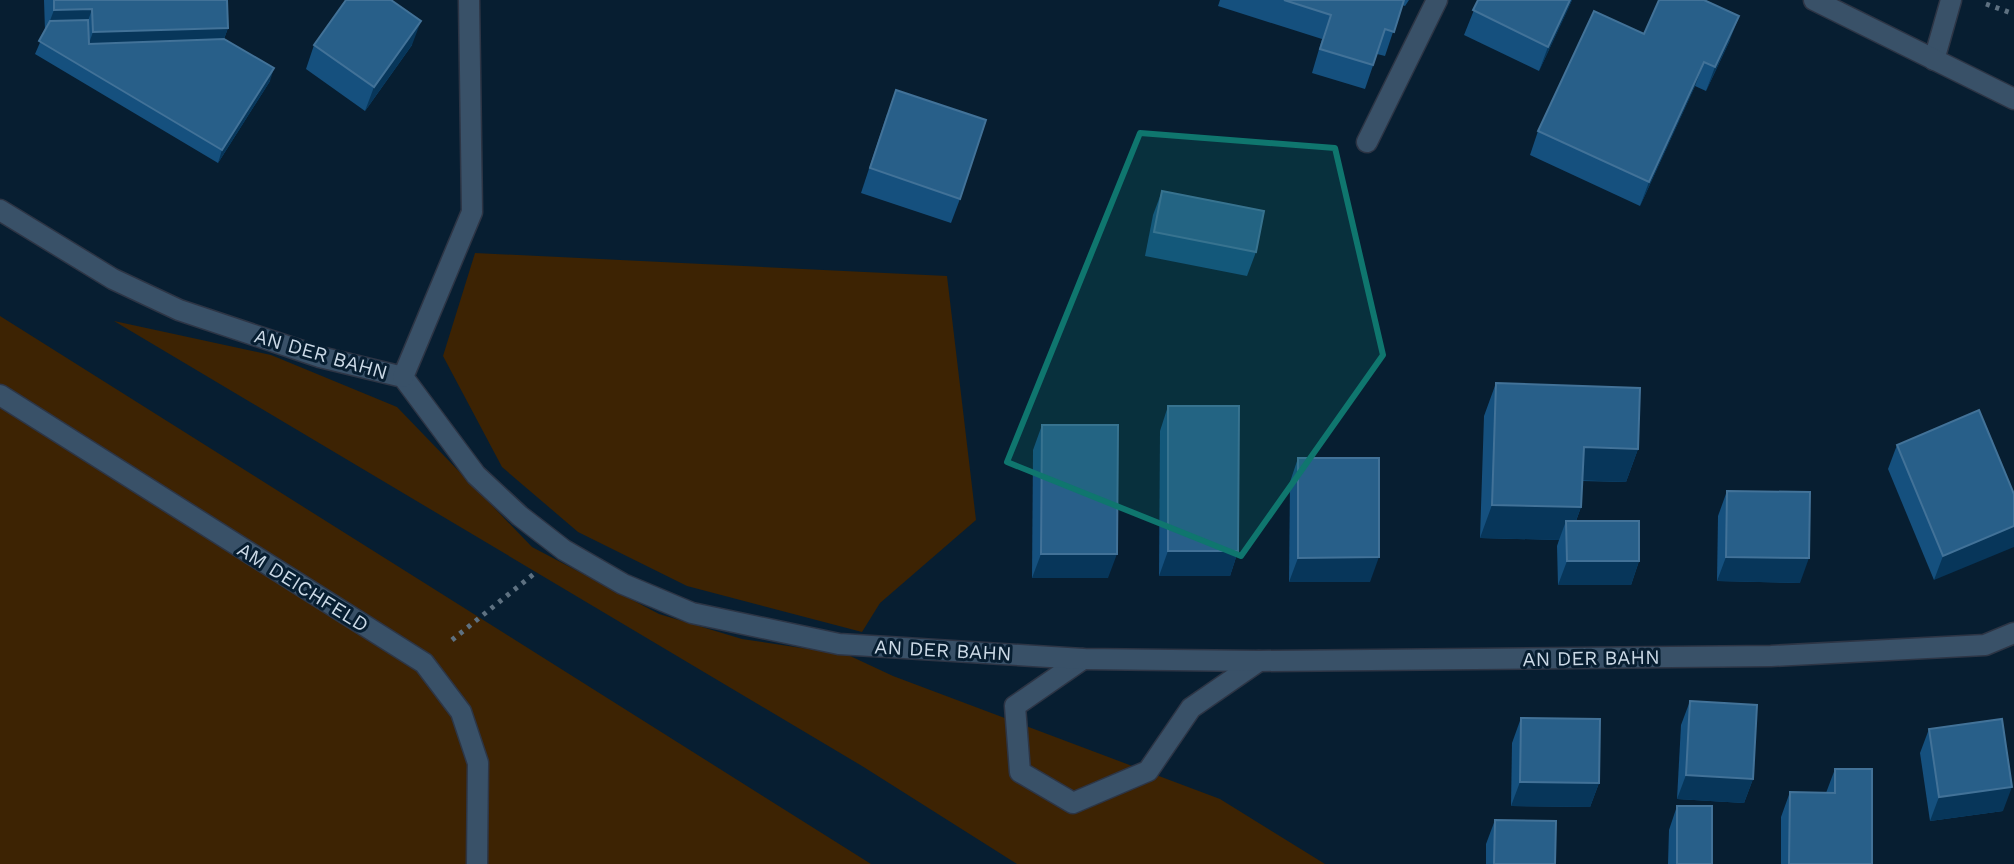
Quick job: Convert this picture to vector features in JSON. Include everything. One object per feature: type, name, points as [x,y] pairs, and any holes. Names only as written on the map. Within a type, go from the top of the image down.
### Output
[{"type":"street","points":[[403,377],[472,212],[469,0]]},
{"type":"street","points":[[1367,142],[1437,0]]},
{"type":"street","points":[[1814,0],[2014,99]]},
{"type":"street","points":[[1934,60],[1951,0]]},
{"type":"street","name":"AN DER BAHN","points":[[0,210],[113,279],[179,310],[320,357],[403,377],[476,475],[520,516],[564,550],[623,584],[692,613],[824,641],[1083,659],[1259,661],[1771,656],[1985,645],[2014,633]]},
{"type":"street","name":"AM DEICHFELD","points":[[0,395],[424,663],[461,712],[478,763],[477,864]]},
{"type":"street","points":[[1083,659],[1015,706],[1020,772],[1073,803],[1148,771],[1191,708],[1259,661]]},
{"type":"path","points":[[1974,0],[2014,14]]},
{"type":"path","points":[[424,663],[564,550]]},
{"type":"highlighted area","points":[[1140,133],[1335,148],[1383,355],[1241,556],[1007,462]]},
{"type":"shaded area","points":[[475,253],[947,276],[976,520],[880,603],[862,632],[687,586],[578,532],[502,467],[443,356]]},
{"type":"shaded area","points":[[0,316],[871,864],[0,864]]},
{"type":"shaded area","points":[[114,321],[271,355],[397,407],[532,547],[659,614],[742,639],[848,655],[893,676],[1220,799],[1325,864],[1017,864],[862,766]]},
{"type":"building","points":[[54,0],[227,0],[228,28],[93,32],[92,9],[54,10]]},
{"type":"building","points":[[346,0],[391,0],[421,21],[374,87],[314,45]]},
{"type":"building","points":[[1284,0],[1404,0],[1394,32],[1385,29],[1373,65],[1320,49],[1331,15]]},
{"type":"building","points":[[1478,0],[1570,0],[1548,47],[1473,10]]},
{"type":"building","points":[[1659,0],[1704,0],[1739,16],[1715,67],[1704,62],[1649,182],[1538,131],[1594,11],[1644,34]]},
{"type":"building","points":[[88,20],[89,44],[224,39],[274,68],[222,150],[39,41],[50,21]]},
{"type":"building","points":[[896,90],[986,120],[960,199],[870,168]]},
{"type":"building","points":[[1162,191],[1264,211],[1256,252],[1154,232]]},
{"type":"building","points":[[1496,383],[1640,388],[1638,449],[1584,447],[1581,507],[1492,505]]},
{"type":"building","points":[[1168,406],[1239,406],[1238,551],[1168,551]]},
{"type":"building","points":[[1979,410],[2014,494],[2014,526],[1943,556],[1897,445]]},
{"type":"building","points":[[1042,425],[1118,425],[1117,554],[1041,554]]},
{"type":"building","points":[[1298,458],[1379,458],[1379,557],[1298,558]]},
{"type":"building","points":[[1727,491],[1810,492],[1809,558],[1726,557]]},
{"type":"building","points":[[1566,521],[1639,521],[1639,561],[1567,561]]},
{"type":"building","points":[[1690,701],[1757,705],[1753,779],[1686,775]]},
{"type":"building","points":[[1521,718],[1600,719],[1599,783],[1520,782]]},
{"type":"building","points":[[2002,719],[2012,787],[1939,797],[1929,729]]},
{"type":"building","points":[[1835,769],[1872,769],[1872,864],[1789,864],[1790,792],[1835,793]]},
{"type":"building","points":[[1677,806],[1712,806],[1712,864],[1677,864]]},
{"type":"building","points":[[1495,820],[1556,821],[1555,864],[1494,864]]}]
